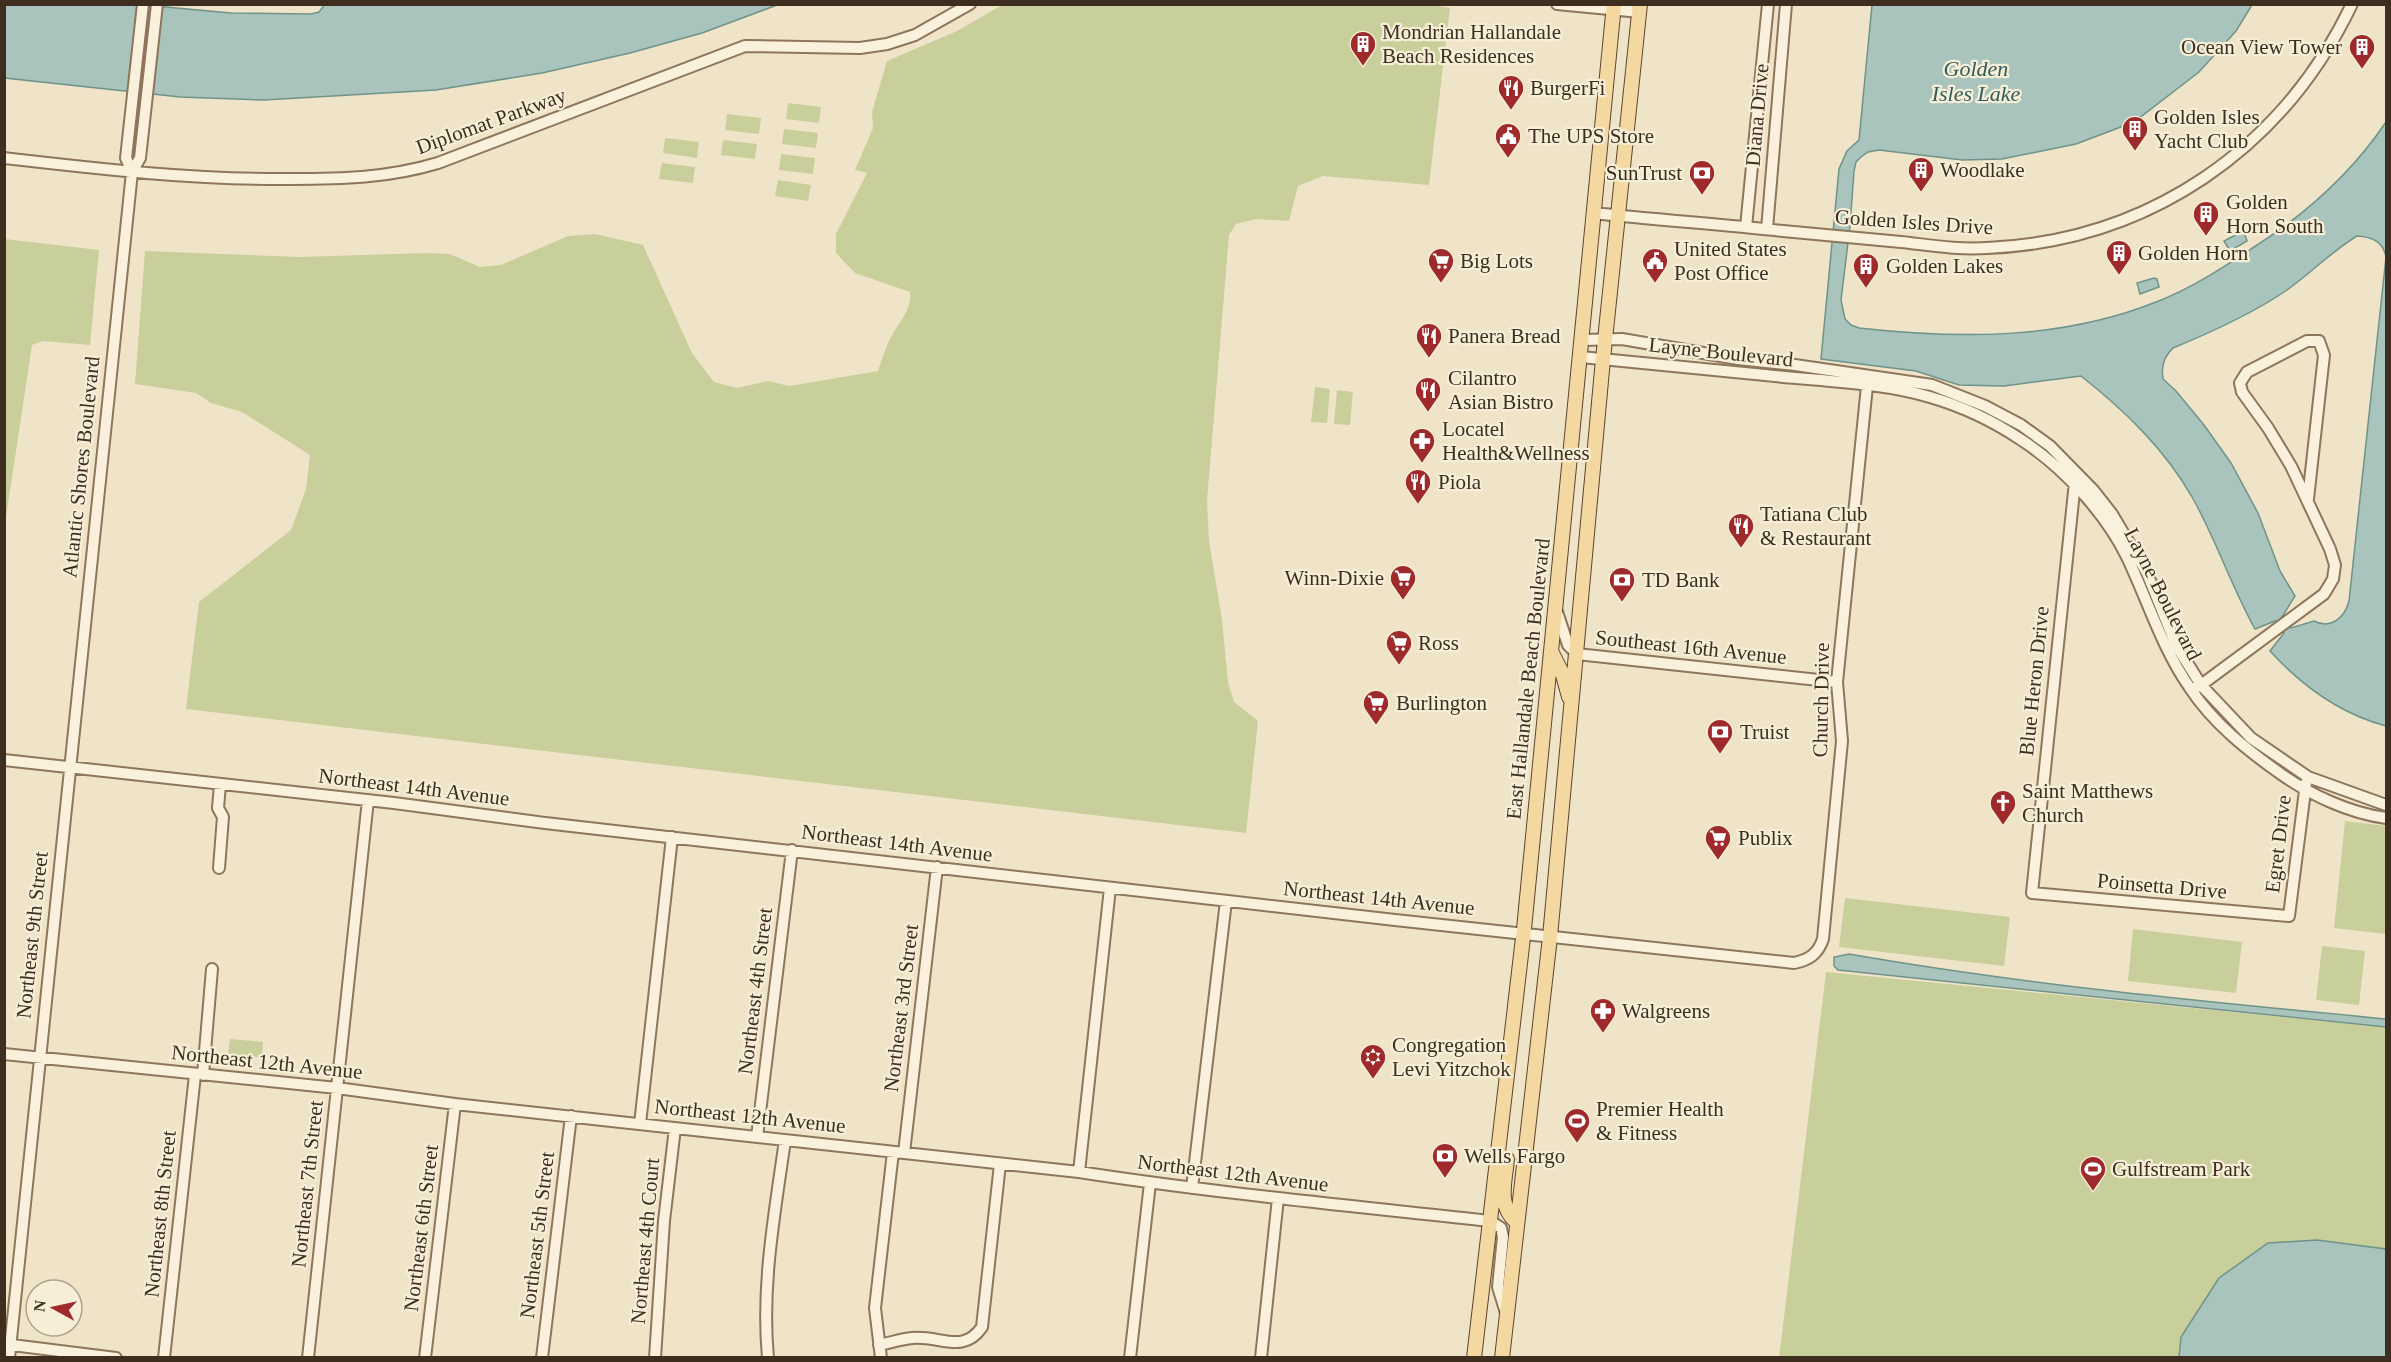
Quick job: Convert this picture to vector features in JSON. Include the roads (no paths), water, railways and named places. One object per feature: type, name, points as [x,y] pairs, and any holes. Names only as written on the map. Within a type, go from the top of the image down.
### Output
[{"type":"main road","name":"East Hallandale Beach Boulevard","points":[[1474,1358],[1524,934],[1614,7]]},
{"type":"main road","points":[[1502,1358],[1550,937],[1605,339],[1640,8]]},
{"type":"main road","points":[[1552,653],[1563,675],[1572,711]]},
{"type":"main road","points":[[1502,1128],[1508,1148],[1504,1191],[1505,1209],[1516,1222]]},
{"type":"street","name":"Atlantic Shores Boulevard","points":[[132,172],[126,158],[142,4]]},
{"type":"street","name":"Atlantic Shores Boulevard","points":[[70,766],[132,172],[140,158],[157,4]]},
{"type":"street","name":"Diplomat Parkway","points":[[4,158],[201,178],[347,178],[406,172],[506,139],[745,46],[860,48],[887,44],[915,35],[970,4]]},
{"type":"street","points":[[1557,4],[1640,8]]},
{"type":"street","name":"Diana Drive","points":[[1746,227],[1768,4]]},
{"type":"street","name":"Diana Drive","points":[[1767,229],[1786,4]]},
{"type":"street","name":"Golden Isles Drive","points":[[1594,213],[1949,248],[2008,246],[2075,236],[2129,218],[2154,206],[2213,172],[2269,126],[2307,80],[2328,49],[2352,4]]},
{"type":"street","name":"Layne Boulevard","points":[[1582,340],[1622,339],[1868,381],[1928,396],[1985,406],[2021,425],[2050,446],[2112,514],[2146,573],[2176,645],[2201,685],[2251,738],[2308,777],[2386,805]]},
{"type":"street","points":[[2190,688],[2201,685],[2324,594],[2333,579],[2335,565],[2330,549],[2308,499],[2268,428],[2242,392],[2240,383],[2247,372],[2307,341],[2319,342],[2324,355],[2308,499]]},
{"type":"street","name":"Layne Boulevard","points":[[1581,357],[1868,381]]},
{"type":"street","name":"Church Drive","points":[[1784,963],[1794,963],[1810,958],[1816,953],[1823,939],[1842,741],[1837,682],[1868,381]]},
{"type":"street","name":"Layne Boulevard","points":[[1955,401],[2022,440],[2075,485],[2096,508],[2125,554],[2165,647],[2190,688],[2212,715],[2249,752],[2303,789],[2346,807],[2386,818]]},
{"type":"street","name":"Blue Heron Drive","points":[[2032,893],[2077,473]]},
{"type":"street","points":[[1556,607],[1563,634],[1568,645],[1577,654]]},
{"type":"street","name":"Southeast 16th Avenue","points":[[1577,654],[1837,682]]},
{"type":"street","name":"Northeast 14th Avenue","points":[[4,760],[368,800],[1110,888],[1784,963]]},
{"type":"street","name":"Northeast 9th Street","points":[[9,1358],[7,1345],[70,766]]},
{"type":"street","name":"Egret Drive","points":[[2289,916],[2303,789],[2308,777]]},
{"type":"street","points":[[219,868],[223,818],[218,808],[220,784]]},
{"type":"street","name":"Northeast 7th Street","points":[[308,1358],[368,800]]},
{"type":"street","points":[[640,1124],[672,837]]},
{"type":"street","name":"Northeast 4th Street","points":[[757,1137],[792,850]]},
{"type":"street","name":"Northeast 3rd Street","points":[[881,1358],[875,1308],[937,867]]},
{"type":"street","points":[[1079,1172],[1110,888]]},
{"type":"street","name":"Poinsetta Drive","points":[[2032,893],[2289,916]]},
{"type":"street","points":[[1192,1188],[1226,901]]},
{"type":"street","name":"Northeast 8th Street","points":[[164,1358],[212,969]]},
{"type":"street","name":"Northeast 12th Avenue","points":[[4,1054],[337,1088],[455,1104],[1079,1172],[1150,1183],[1490,1221]]},
{"type":"street","name":"Northeast 6th Street","points":[[425,1358],[455,1104]]},
{"type":"street","name":"Northeast 5th Street","points":[[542,1358],[571,1116]]},
{"type":"street","name":"Northeast 4th Court","points":[[655,1358],[664,1221],[675,1128]]},
{"type":"street","points":[[768,1358],[765,1329],[767,1271],[785,1140]]},
{"type":"street","points":[[879,1345],[913,1338],[961,1343],[974,1338],[982,1327],[1000,1164]]},
{"type":"street","points":[[1130,1358],[1150,1183]]},
{"type":"street","points":[[1261,1358],[1278,1198]]},
{"type":"street","points":[[1490,1221],[1500,1228],[1503,1237],[1498,1287],[1506,1314]]},
{"type":"street","points":[[7,1345],[116,1358]]},
{"type":"water","points":[[133,4],[231,13],[311,14],[319,12],[325,4],[777,5],[702,33],[630,53],[542,73],[436,90],[264,100],[180,97],[5,78],[5,5]]},
{"type":"water","name":"Golden Isles Lake","points":[[1872,5],[2252,5],[2236,31],[2199,72],[2134,122],[2076,144],[2002,159],[1962,160],[1879,150],[1868,152],[1856,162],[1841,300],[1845,319],[1851,325],[1859,328],[1971,335],[2046,330],[2083,324],[2156,302],[2181,291],[2271,236],[2308,208],[2358,159],[2386,122],[2386,257],[2386,726],[2353,714],[2323,697],[2308,687],[2270,651],[2284,633],[2275,621],[2255,629],[2201,513],[2181,479],[2142,431],[2113,402],[2081,376],[2004,386],[1959,385],[1916,371],[1821,359],[1839,169],[1847,151],[1859,140]],"holes":[[[2357,236],[2376,241],[2382,247],[2386,257],[2349,601],[2341,617],[2331,623],[2314,621],[2291,628],[2282,617],[2295,596],[2280,571],[2258,513],[2231,463],[2204,425],[2163,379],[2162,370],[2165,358],[2173,348],[2232,322],[2274,299]]]},
{"type":"water","points":[[2244,232],[2247,241],[2230,251],[2224,241]]},
{"type":"water","points":[[2157,279],[2159,287],[2140,294],[2137,283]]},
{"type":"water","points":[[1849,954],[2050,984],[2386,1019],[2386,1027],[1838,970],[1834,966],[1834,957]]},
{"type":"water","points":[[2317,1240],[2386,1249],[2386,1357],[2179,1357],[2181,1337],[2219,1278],[2268,1243]]},
{"type":"place","name":"Mondrian Hallandale Beach Residences","points":[[1363,67]]},
{"type":"place","name":"Ocean View Tower","points":[[2362,70]]},
{"type":"place","name":"BurgerFi","points":[[1511,111]]},
{"type":"place","name":"Golden Isles Yacht Club","points":[[2135,152]]},
{"type":"place","name":"The UPS Store","points":[[1508,159]]},
{"type":"place","name":"Woodlake","points":[[1921,193]]},
{"type":"place","name":"SunTrust","points":[[1702,196]]},
{"type":"place","name":"Golden Horn South","points":[[2206,237]]},
{"type":"place","name":"Golden Horn","points":[[2119,276]]},
{"type":"place","name":"Big Lots","points":[[1441,284]]},
{"type":"place","name":"United States Post Office","points":[[1655,284]]},
{"type":"place","name":"Golden Lakes","points":[[1866,289]]},
{"type":"place","name":"Panera Bread","points":[[1429,359]]},
{"type":"place","name":"Cilantro Asian Bistro","points":[[1428,413]]},
{"type":"place","name":"Locatel Health&Wellness","points":[[1422,464]]},
{"type":"place","name":"Piola","points":[[1418,505]]},
{"type":"place","name":"Tatiana Club & Restaurant","points":[[1741,549]]},
{"type":"place","name":"Winn-Dixie","points":[[1403,601]]},
{"type":"place","name":"TD Bank","points":[[1622,603]]},
{"type":"place","name":"Ross","points":[[1399,666]]},
{"type":"place","name":"Burlington","points":[[1376,726]]},
{"type":"place","name":"Truist","points":[[1720,755]]},
{"type":"place","name":"Saint Matthews Church","points":[[2003,826]]},
{"type":"place","name":"Publix","points":[[1718,861]]},
{"type":"place","name":"Walgreens","points":[[1603,1034]]},
{"type":"place","name":"Congregation Levi Yitzchok","points":[[1373,1080]]},
{"type":"place","name":"Premier Health & Fitness","points":[[1577,1144]]},
{"type":"place","name":"Wells Fargo","points":[[1445,1179]]},
{"type":"place","name":"Gulfstream Park","points":[[2093,1192]]}]
